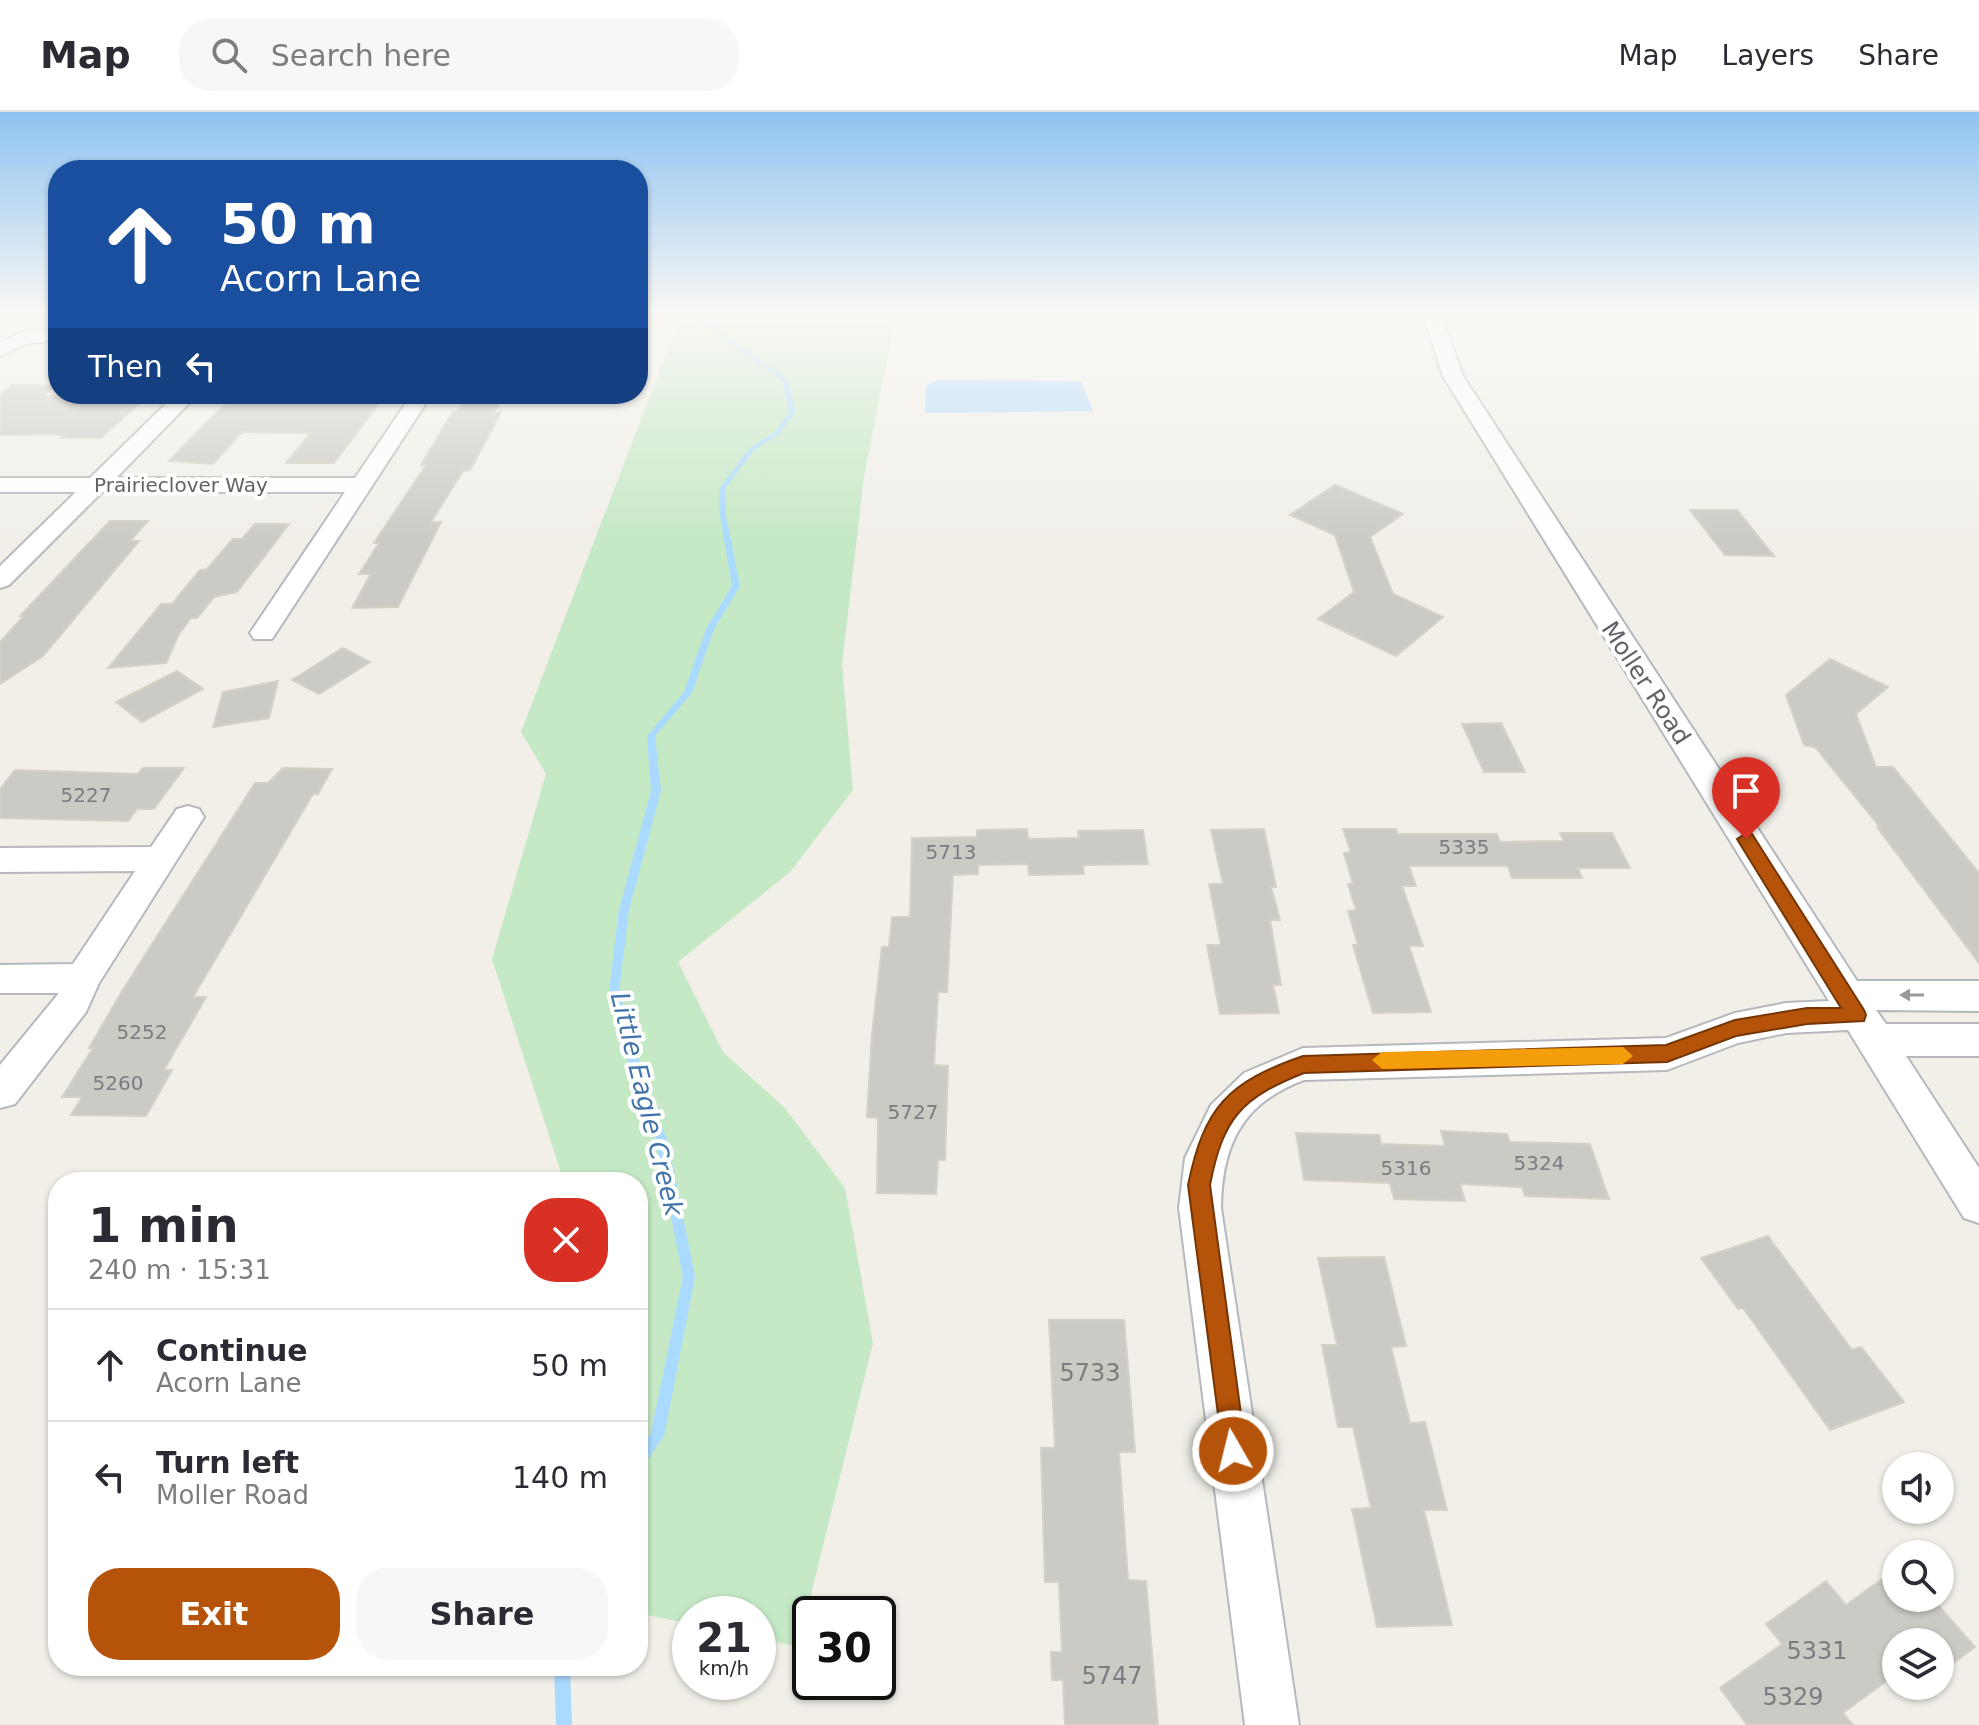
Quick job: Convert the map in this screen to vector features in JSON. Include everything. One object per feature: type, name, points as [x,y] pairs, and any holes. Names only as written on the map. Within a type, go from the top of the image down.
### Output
[{"type":"street","name":"Moller Road","points":[[1462,390],[1979,1204]]},
{"type":"street","points":[[0,580],[178,404]]},
{"type":"street","points":[[263,633],[415,404]]},
{"type":"street","name":"Prairieclover Way","points":[[0,485],[362,485]]},
{"type":"street","points":[[1,1092],[73,1002],[83,978],[188,817]]},
{"type":"street","points":[[0,860],[161,859]]},
{"type":"street","points":[[0,979],[83,978]]},
{"type":"street","points":[[1858,1017],[1979,996]]},
{"type":"street","points":[[1272,1725],[1200,1208],[1202,1161],[1222,1117],[1244,1093],[1267,1078],[1303,1064],[1667,1054],[1735,1028],[1807,1016],[1858,1017],[1979,1040]]},
{"type":"green space","points":[[652,390],[881,390],[864,476],[842,665],[853,790],[790,872],[678,962],[723,1052],[784,1107],[845,1188],[873,1343],[811,1596],[792,1596],[792,1646],[776,1642],[776,1596],[672,1596],[672,1620],[648,1615],[648,1172],[561,1172],[492,959],[546,774],[521,732]]},
{"type":"water","points":[[926,390],[1085,390],[1093,411],[929,413],[925,412]]},
{"type":"building","points":[[6,390],[48,390],[42,396],[48,396],[48,404],[138,404],[101,438],[61,438],[65,434],[0,435],[0,395]]},
{"type":"building","points":[[225,404],[378,404],[334,463],[286,463],[311,433],[242,432],[213,464],[169,461]]},
{"type":"building","points":[[462,404],[499,404],[494,412],[501,412],[470,470],[463,471],[431,522],[441,522],[398,607],[352,608],[371,574],[359,574],[379,543],[374,543],[426,465],[421,465],[453,412],[457,412]]},
{"type":"building","points":[[1335,485],[1403,514],[1370,537],[1393,594],[1443,617],[1396,656],[1318,619],[1354,592],[1335,535],[1290,515]]},
{"type":"building","points":[[1690,510],[1737,510],[1774,556],[1725,555]]},
{"type":"building","points":[[110,521],[148,521],[130,541],[139,541],[43,656],[0,684],[0,642],[24,616],[20,616]]},
{"type":"building","points":[[255,524],[289,524],[237,592],[214,597],[197,618],[191,618],[179,634],[166,663],[108,668],[161,604],[172,604],[200,570],[206,570],[233,539],[242,539]]},
{"type":"building","points":[[343,648],[370,662],[319,694],[292,680]]},
{"type":"building","points":[[1830,659],[1888,687],[1856,714],[1876,767],[1893,767],[1979,873],[1979,963],[1877,827],[1880,827],[1815,747],[1804,745],[1786,695]]},
{"type":"building","points":[[177,671],[203,689],[142,722],[116,702]]},
{"type":"building","points":[[278,681],[269,718],[213,727],[223,692]]},
{"type":"building","points":[[1501,723],[1525,772],[1484,772],[1462,724]]},
{"type":"building","points":[[143,768],[184,768],[154,809],[137,809],[128,821],[0,818],[0,789],[15,770],[138,774]]},
{"type":"building","points":[[283,768],[332,769],[318,794],[313,794],[193,997],[206,997],[164,1070],[172,1070],[146,1116],[71,1115],[82,1097],[62,1097],[93,1048],[89,1048],[124,988],[255,783],[268,783]]},
{"type":"building","points":[[1027,829],[1028,839],[1079,838],[1078,831],[1143,830],[1148,864],[1083,865],[1084,874],[1029,875],[1028,864],[978,865],[978,874],[953,875],[947,992],[938,992],[934,1065],[948,1066],[945,1160],[938,1160],[936,1194],[877,1193],[878,1118],[867,1117],[872,1034],[882,947],[889,947],[892,917],[910,917],[912,838],[977,837],[977,830]]},
{"type":"building","points":[[1264,829],[1276,887],[1271,887],[1280,920],[1270,920],[1281,985],[1273,985],[1279,1013],[1220,1014],[1207,945],[1221,945],[1209,884],[1223,884],[1211,830]]},
{"type":"building","points":[[1343,829],[1396,829],[1398,834],[1497,834],[1500,842],[1564,841],[1560,833],[1612,833],[1630,868],[1578,868],[1582,878],[1512,878],[1508,866],[1409,866],[1416,886],[1402,886],[1423,946],[1409,946],[1431,1012],[1373,1013],[1353,945],[1358,945],[1348,911],[1356,910],[1348,884],[1353,884],[1344,853],[1351,852]]},
{"type":"building","points":[[1441,1131],[1507,1134],[1510,1142],[1590,1144],[1609,1199],[1525,1196],[1522,1187],[1460,1184],[1465,1201],[1394,1199],[1390,1183],[1304,1180],[1296,1133],[1379,1135],[1381,1144],[1445,1146]]},
{"type":"building","points":[[1768,1236],[1852,1350],[1861,1347],[1904,1402],[1830,1430],[1743,1308],[1738,1309],[1701,1258]]},
{"type":"building","points":[[1384,1257],[1406,1346],[1391,1347],[1410,1423],[1425,1422],[1447,1510],[1424,1510],[1452,1625],[1377,1627],[1352,1509],[1371,1508],[1353,1427],[1338,1427],[1322,1345],[1337,1345],[1318,1258]]},
{"type":"building","points":[[1049,1320],[1124,1320],[1135,1452],[1119,1452],[1128,1580],[1146,1581],[1158,1725],[1065,1725],[1063,1680],[1052,1680],[1051,1652],[1062,1652],[1059,1582],[1045,1582],[1041,1448],[1055,1448]]},
{"type":"building","points":[[1882,1579],[1882,1612],[1944,1612],[1975,1647],[1954,1663],[1954,1628],[1882,1628],[1882,1684],[1843,1713],[1853,1725],[1747,1725],[1720,1688],[1782,1644],[1766,1624],[1826,1581],[1846,1605]]},
{"type":"waterway","name":"Little Eagle Creek","points":[[648,1448],[657,1436],[689,1277],[662,1142],[638,1078],[614,991],[624,910],[656,791],[651,736],[688,693],[710,629],[736,586],[723,516],[722,489],[752,449],[777,433],[792,412],[788,390]]},
{"type":"waterway","name":"Little Eagle Creek","points":[[562,1676],[564,1725]]},
{"type":"slow traffic","points":[[1382,1060],[1623,1056]]},
{"type":"route","points":[[1233,1451],[1199,1185],[1207,1145],[1222,1117],[1257,1083],[1303,1064],[1667,1054],[1735,1028],[1786,1018],[1857,1015],[1746,839]]}]
